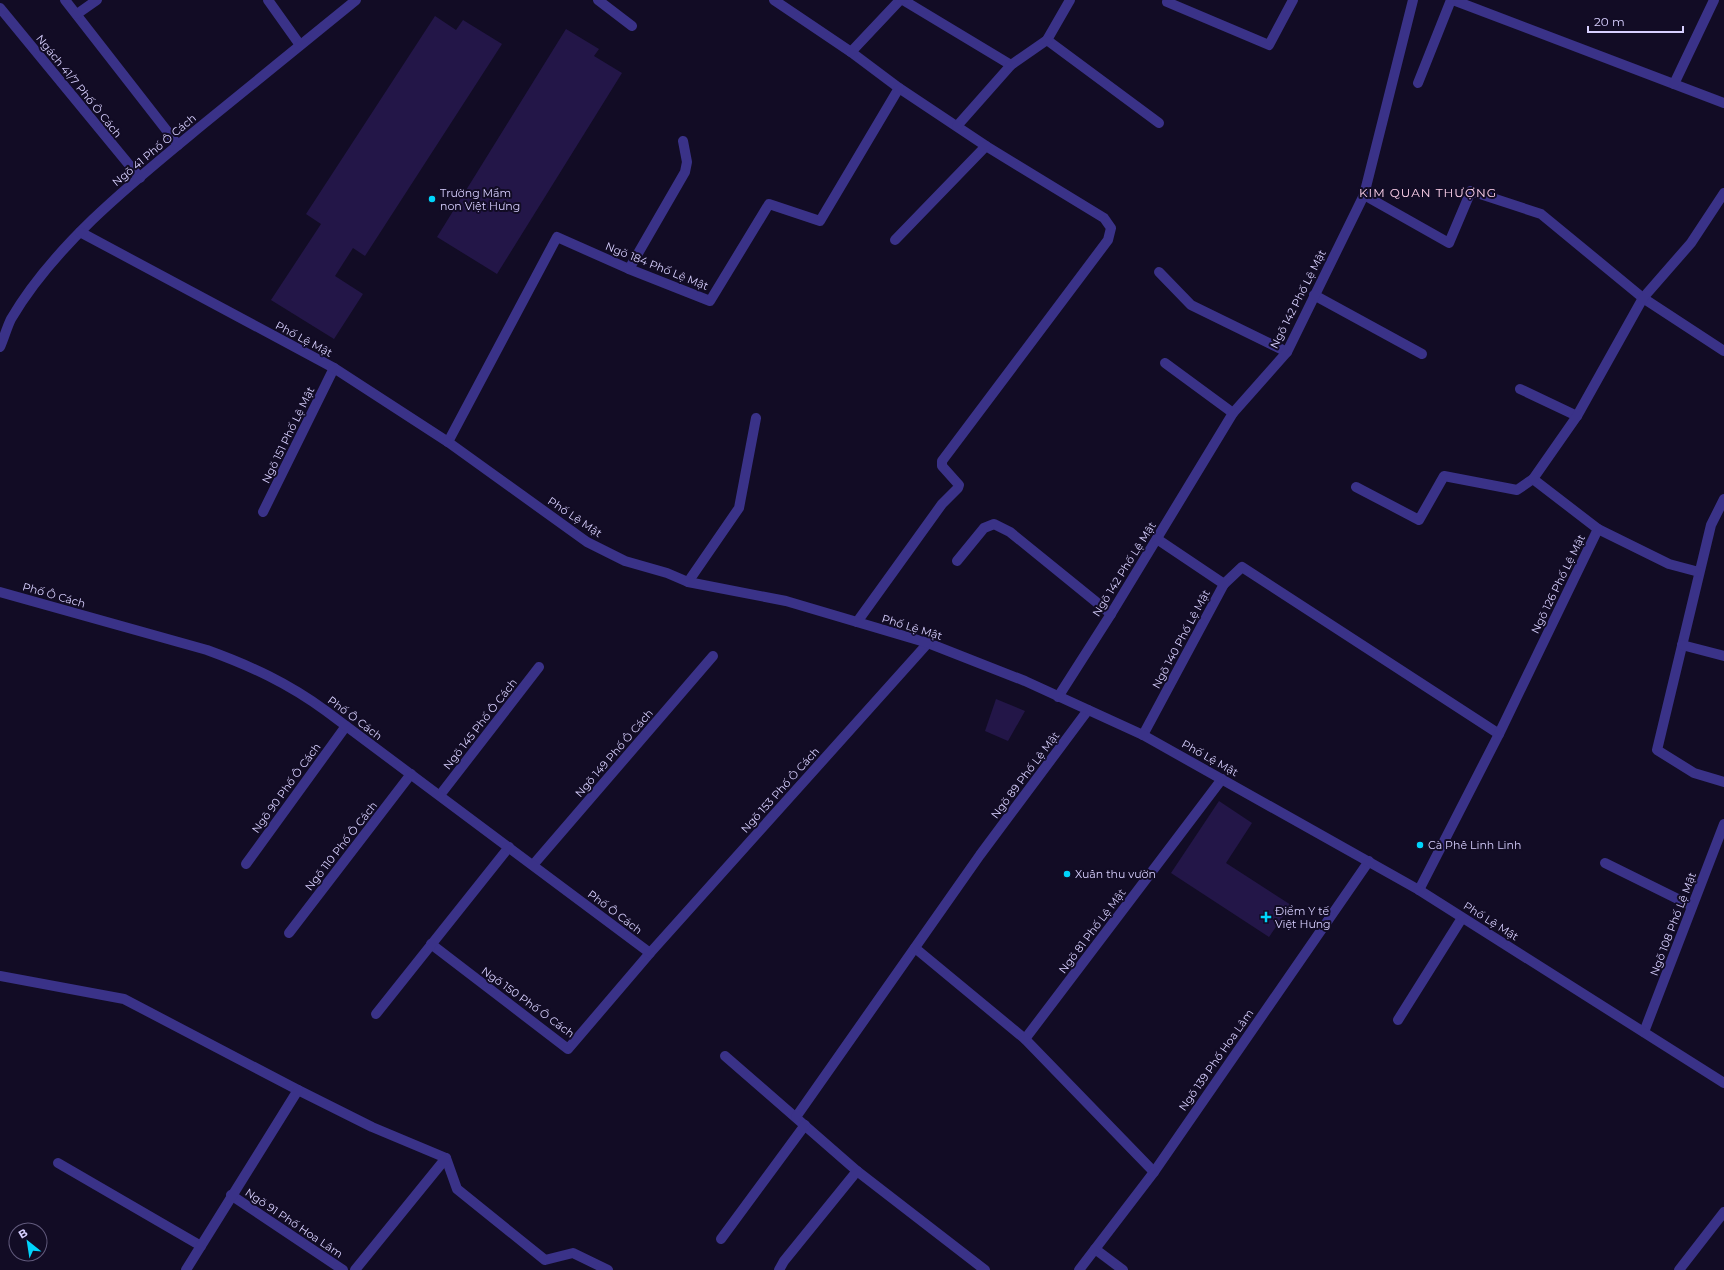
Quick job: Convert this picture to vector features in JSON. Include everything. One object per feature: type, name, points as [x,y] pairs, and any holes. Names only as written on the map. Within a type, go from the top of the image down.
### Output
[{"type":"street","points":[[65,0],[178,145]]},
{"type":"street","points":[[77,14],[97,0]]},
{"type":"street","points":[[268,0],[300,45]]},
{"type":"street","name":"Ngõ 41 Phố Ô Cách","points":[[0,347],[11,320],[30,291],[54,260],[80,232],[178,145],[356,0]]},
{"type":"street","points":[[598,0],[632,26]]},
{"type":"street","points":[[774,0],[851,52],[899,88],[986,146],[1104,218],[1111,228],[1108,240],[942,461],[942,466],[956,480],[959,485],[958,488],[942,504],[857,622]]},
{"type":"street","points":[[851,52],[900,0]]},
{"type":"street","points":[[903,0],[1011,65]]},
{"type":"street","points":[[957,126],[1011,65],[1048,40],[1070,0]]},
{"type":"street","points":[[1167,2],[1269,45],[1293,0]]},
{"type":"street","name":"Ngõ 142 Phố Lệ Mật","points":[[1058,697],[1111,614],[1233,413],[1287,352],[1364,195],[1413,0]]},
{"type":"street","points":[[1418,82],[1452,0],[1724,103]]},
{"type":"street","points":[[1674,84],[1714,0]]},
{"type":"street","name":"Ngách 41/7 Phố Ô Cách","points":[[0,8],[140,178]]},
{"type":"street","points":[[1048,40],[1158,123]]},
{"type":"street","name":"Ngõ 184 Phố Lệ Mật","points":[[448,442],[557,237],[629,270],[710,301],[769,204],[820,221],[899,88]]},
{"type":"street","points":[[629,270],[685,172],[687,162],[683,141]]},
{"type":"street","points":[[895,240],[986,146]]},
{"type":"street","points":[[1364,195],[1449,243],[1471,191],[1541,214],[1643,298],[1724,351]]},
{"type":"street","points":[[1356,486],[1419,520],[1444,476],[1517,490],[1533,479],[1577,416],[1643,298],[1691,243],[1724,193]]},
{"type":"street","name":"Phố Lệ Mật","points":[[80,232],[334,368],[448,442],[587,542],[625,561],[667,573],[688,582],[786,601],[928,643],[1024,681],[1143,734],[1419,890],[1724,1083]]},
{"type":"street","points":[[1159,272],[1191,305],[1287,352]]},
{"type":"street","points":[[1314,295],[1422,354]]},
{"type":"street","points":[[1165,363],[1233,413]]},
{"type":"street","name":"Ngõ 151 Phố Lệ Mật","points":[[263,512],[334,368]]},
{"type":"street","points":[[1520,389],[1577,416]]},
{"type":"street","points":[[688,582],[739,508],[756,418]]},
{"type":"street","name":"Ngõ 126 Phố Lệ Mật","points":[[1419,890],[1499,734],[1598,529],[1533,479]]},
{"type":"street","points":[[1724,499],[1711,524],[1657,750],[1694,773],[1724,782]]},
{"type":"street","points":[[957,561],[984,528],[994,524],[1010,532],[1111,614]]},
{"type":"street","points":[[1598,529],[1669,564],[1699,572]]},
{"type":"street","name":"Ngõ 140 Phố Lệ Mật","points":[[1143,734],[1224,584],[1157,539]]},
{"type":"street","points":[[1224,584],[1242,567],[1499,734]]},
{"type":"street","name":"Phố Ô Cách","points":[[0,592],[199,648],[233,659],[282,681],[305,696],[411,774],[650,953]]},
{"type":"street","name":"Ngõ 153 Phố Ô Cách","points":[[650,953],[928,643]]},
{"type":"street","points":[[1682,645],[1724,656]]},
{"type":"street","name":"Ngõ 149 Phố Ô Cách","points":[[533,865],[713,656]]},
{"type":"street","name":"Ngõ 145 Phố Ô Cách","points":[[440,796],[539,667]]},
{"type":"street","name":"Ngõ 89 Phố Lệ Mật","points":[[796,1117],[980,855],[1088,710]]},
{"type":"street","name":"Ngõ 90 Phố Ô Cách","points":[[246,864],[346,726]]},
{"type":"street","name":"Ngõ 110 Phố Ô Cách","points":[[289,933],[411,774]]},
{"type":"street","name":"Ngõ 81 Phố Lệ Mật","points":[[1025,1039],[1222,779]]},
{"type":"street","name":"Ngõ 108 Phố Lệ Mật","points":[[1644,1032],[1724,824]]},
{"type":"street","points":[[376,1014],[509,847]]},
{"type":"street","name":"Ngõ 139 Phố Hoa Lâm","points":[[1079,1270],[1154,1172],[1369,861]]},
{"type":"street","points":[[1605,862],[1692,906]]},
{"type":"street","points":[[1398,1020],[1462,918]]},
{"type":"street","name":"Ngõ 150 Phố Ô Cách","points":[[431,944],[568,1049],[650,953]]},
{"type":"street","points":[[915,948],[1025,1039],[1154,1172]]},
{"type":"street","points":[[0,976],[124,998],[298,1090],[372,1127],[446,1158],[457,1189],[545,1260],[573,1253],[608,1270]]},
{"type":"street","points":[[725,1056],[857,1171],[985,1270]]},
{"type":"street","name":"Ngõ 91 Phố Hoa Lâm","points":[[186,1270],[231,1195],[298,1090]]},
{"type":"street","points":[[721,1239],[805,1125]]},
{"type":"street","points":[[356,1270],[446,1158]]},
{"type":"street","points":[[58,1163],[201,1246]]},
{"type":"street","points":[[779,1270],[784,1260],[857,1171]]},
{"type":"street","name":"Ngõ 91 Phố Hoa Lâm","points":[[231,1195],[343,1270]]},
{"type":"street","points":[[1679,1270],[1724,1212]]},
{"type":"street","points":[[1095,1249],[1123,1270]]},
{"type":"building","points":[[435,16],[456,30],[463,20],[502,44],[365,256],[353,248],[335,276],[363,294],[334,339],[271,300],[321,224],[306,214]]},
{"type":"building","points":[[566,29],[599,49],[594,56],[622,73],[497,274],[437,237]]},
{"type":"building","points":[[996,699],[1025,711],[1008,741],[985,731]]},
{"type":"building","points":[[1219,801],[1252,823],[1226,863],[1291,905],[1269,937],[1171,873]]},
{"type":"place","name":"Trường Mầm non Việt Hưng","points":[[432,199]]},
{"type":"place","name":"Cà Phê Linh Linh","points":[[1420,845]]},
{"type":"place","name":"Xuân thu vườn","points":[[1067,874]]},
{"type":"place","name":"Điểm Y tế Việt Hưng","points":[[1266,917]]},
{"type":"district","name":"KIM QUAN THƯỢNG","points":[[1428,192]]}]
